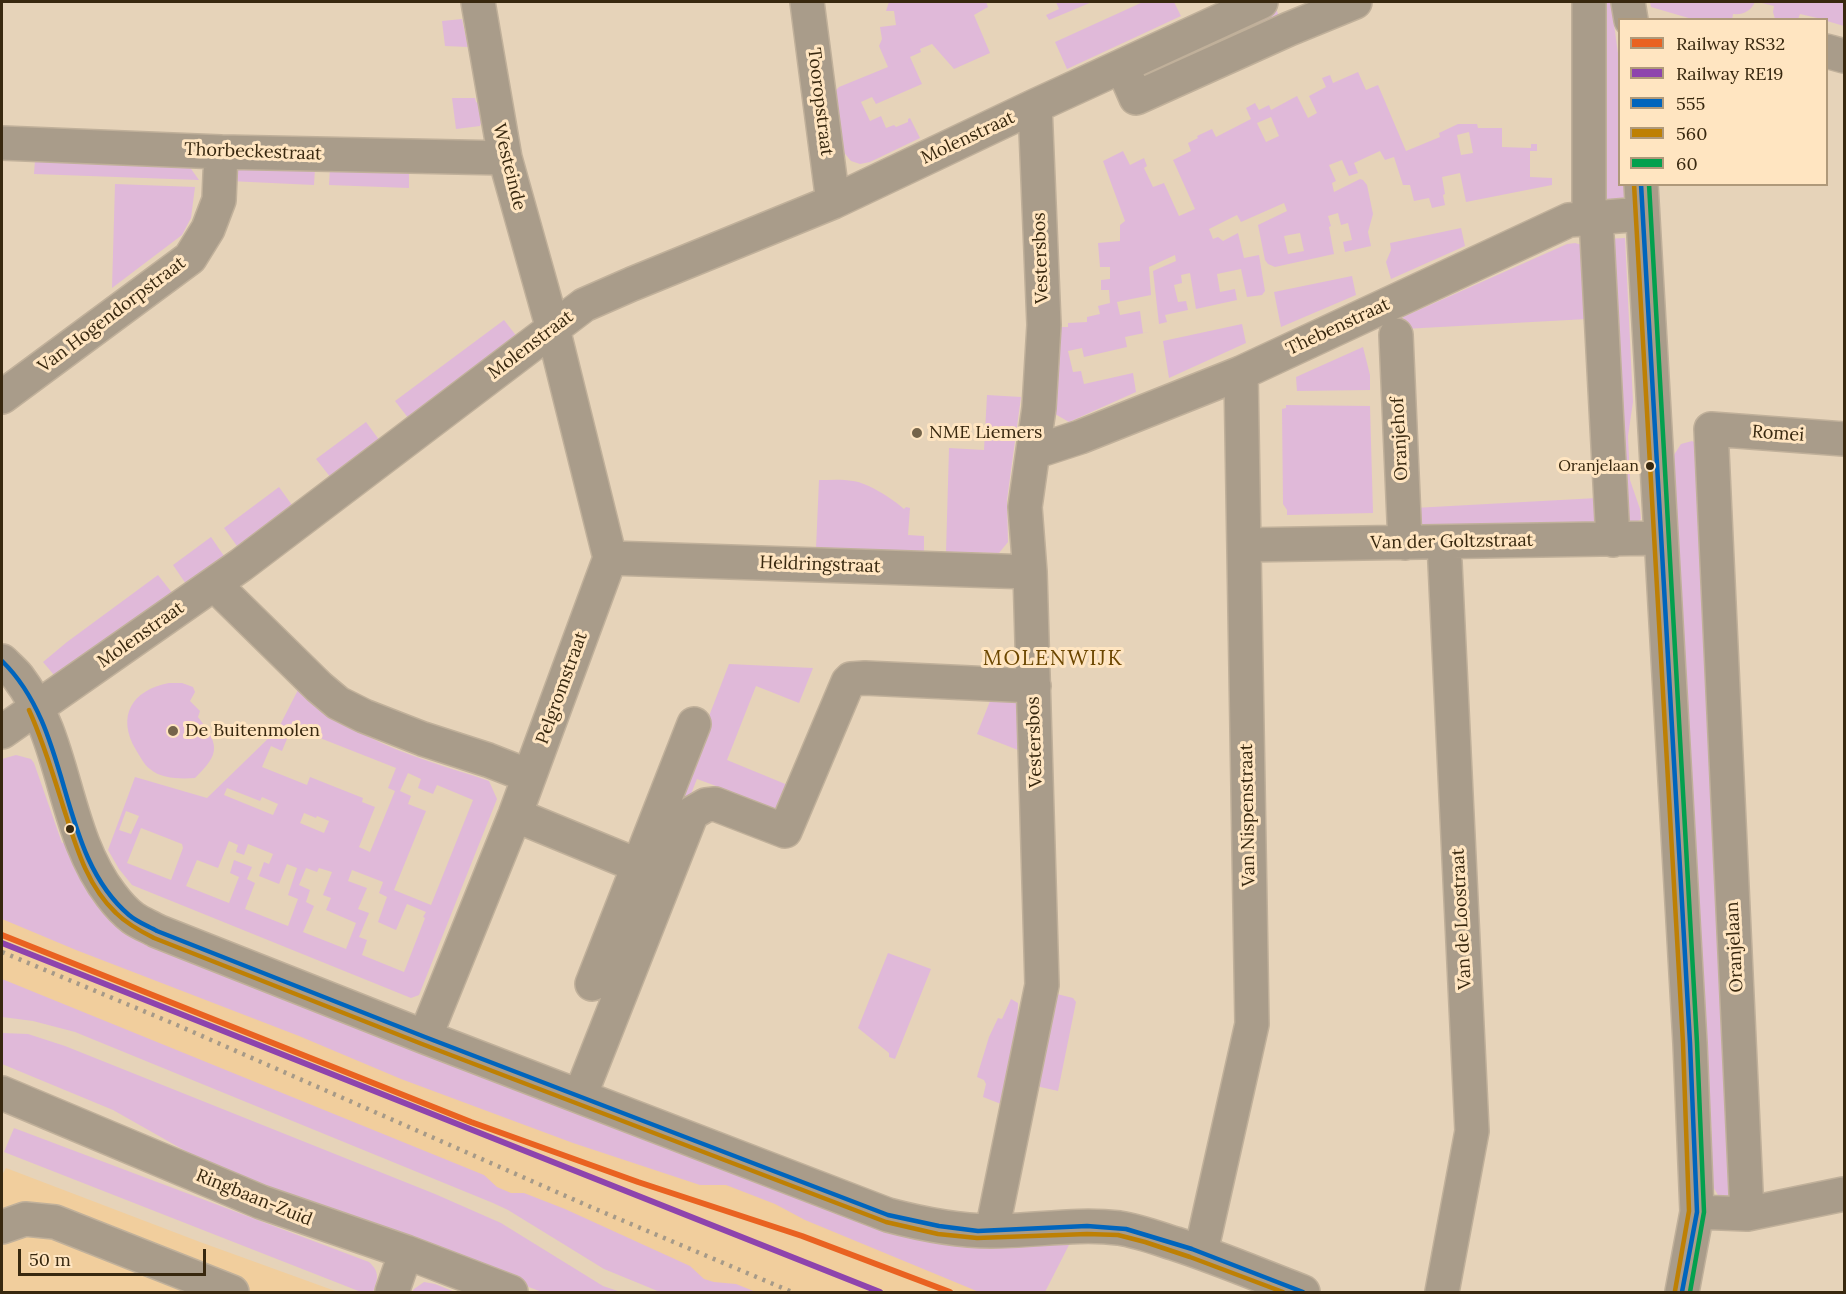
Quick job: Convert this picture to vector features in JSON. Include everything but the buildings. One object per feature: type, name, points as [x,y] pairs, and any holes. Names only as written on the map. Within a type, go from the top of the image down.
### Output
[{"type":"street","name":"Westeinde","points":[[478,2],[505,158],[553,329]]},
{"type":"street","name":"Tooropstraat","points":[[807,2],[833,202]]},
{"type":"street","name":"Molenstraat","points":[[2,732],[214,584],[584,305],[833,202],[1261,2]]},
{"type":"street","points":[[1122,66],[1136,98],[1355,2]]},
{"type":"street","points":[[1589,2],[1593,217],[1613,540]]},
{"type":"street","points":[[1628,2],[1631,18]]},
{"type":"street","points":[[1828,51],[1845,56]]},
{"type":"street","name":"Vestersbos","points":[[992,1231],[1042,985],[1030,572],[1025,507],[1034,452],[1044,325],[1035,106]]},
{"type":"street","name":"Thorbeckestraat","points":[[2,143],[221,152],[505,158]]},
{"type":"street","name":"Van Hogendorpstraat","points":[[2,397],[189,258],[208,229],[219,201],[221,152]]},
{"type":"street","points":[[1642,199],[1689,1031],[1697,1212],[1682,1293]]},
{"type":"street","name":"Thebenstraat","points":[[1034,452],[1080,437],[1241,373],[1569,220],[1593,217],[1642,199]]},
{"type":"street","points":[[553,329],[610,558]]},
{"type":"street","name":"Oranjehof","points":[[1396,335],[1405,543]]},
{"type":"street","name":"Van Nispenstraat","points":[[1201,1252],[1252,1024],[1241,373]]},
{"type":"street","name":"Romei","points":[[1711,429],[1845,439]]},
{"type":"street","name":"Oranjelaan","points":[[1711,429],[1747,1214]]},
{"type":"street","name":"Van der Goltzstraat","points":[[1244,545],[1660,538]]},
{"type":"street","name":"Van de Loostraat","points":[[1442,1293],[1472,1131],[1444,542]]},
{"type":"street","name":"Heldringstraat","points":[[610,558],[1030,572]]},
{"type":"street","name":"Pelgromstraat","points":[[425,1037],[515,815],[610,558]]},
{"type":"street","points":[[214,584],[338,703],[364,716],[423,739],[529,776]]},
{"type":"street","points":[[2,661],[18,676],[47,731],[85,852],[100,880],[133,918],[157,931],[888,1215],[925,1225],[958,1230],[1120,1228],[1201,1252],[1303,1293]]},
{"type":"street","points":[[580,1096],[693,813],[706,805],[715,804],[785,831],[848,681],[851,679],[1034,686]]},
{"type":"street","points":[[592,984],[693,724]]},
{"type":"street","points":[[515,815],[639,866]]},
{"type":"street","name":"Ringbaan-Zuid","points":[[2,1094],[261,1202],[406,1252],[511,1293]]},
{"type":"street","points":[[1697,1212],[1747,1214],[1845,1194]]},
{"type":"street","points":[[2,1227],[25,1219],[55,1222],[232,1293]]},
{"type":"street","points":[[392,1293],[406,1252]]},
{"type":"shaded area","points":[[889,2],[986,2],[988,7],[974,15],[990,53],[954,69],[932,44],[920,49],[921,52],[910,57],[922,84],[876,104],[872,97],[861,102],[870,121],[881,116],[886,128],[908,122],[910,118],[920,138],[870,162],[860,164],[851,161],[841,149],[833,93],[839,87],[888,67],[879,46],[882,39],[880,27],[896,25],[894,11],[886,11]]},
{"type":"shaded area","points":[[1056,2],[1092,2],[1049,20],[1046,15],[1059,9]]},
{"type":"shaded area","points":[[1143,2],[1174,2],[1181,16],[1067,69],[1055,42]]},
{"type":"shaded area","points":[[1597,2],[1611,2],[1618,54],[1618,186],[1629,186],[1627,196],[1616,201],[1600,202],[1600,169],[1607,158],[1607,48],[1597,37]]},
{"type":"shaded area","points":[[1650,2],[1755,2],[1746,12],[1733,14],[1732,18],[1689,18],[1651,7]]},
{"type":"shaded area","points":[[1758,2],[1844,2],[1844,26],[1828,21],[1828,18],[1800,14],[1798,18],[1775,18],[1774,6]]},
{"type":"shaded area","points":[[1276,9],[1282,23],[1147,83],[1140,70],[1146,67],[1157,70],[1273,15]]},
{"type":"shaded area","points":[[462,19],[468,47],[445,46],[442,21]]},
{"type":"shaded area","points":[[1358,72],[1366,90],[1378,85],[1406,151],[1440,137],[1439,133],[1458,124],[1477,124],[1478,128],[1502,128],[1502,147],[1531,148],[1531,144],[1537,144],[1537,151],[1530,151],[1530,177],[1552,178],[1552,185],[1466,202],[1460,173],[1442,177],[1445,205],[1432,208],[1429,198],[1414,201],[1410,185],[1403,185],[1394,157],[1385,160],[1380,151],[1354,163],[1358,173],[1349,176],[1342,160],[1329,165],[1336,181],[1332,183],[1334,192],[1360,179],[1367,185],[1373,214],[1368,232],[1371,246],[1345,252],[1343,242],[1352,240],[1348,223],[1341,225],[1338,213],[1328,216],[1334,254],[1275,267],[1268,264],[1265,260],[1258,225],[1287,211],[1284,203],[1241,222],[1237,215],[1209,229],[1213,239],[1218,237],[1223,241],[1238,233],[1244,258],[1259,255],[1265,291],[1262,295],[1247,297],[1241,269],[1217,274],[1220,292],[1235,289],[1237,300],[1196,309],[1190,273],[1181,275],[1182,283],[1174,285],[1178,302],[1186,301],[1188,310],[1165,315],[1167,322],[1159,324],[1153,271],[1176,261],[1175,255],[1149,267],[1151,295],[1117,302],[1120,315],[1140,311],[1143,333],[1149,332],[1125,337],[1127,347],[1084,357],[1082,348],[1068,351],[1073,372],[1081,371],[1084,384],[1133,373],[1136,392],[1069,422],[1055,414],[1060,327],[1068,327],[1068,323],[1087,322],[1087,317],[1100,314],[1098,306],[1110,303],[1109,290],[1101,290],[1101,280],[1110,279],[1110,267],[1100,267],[1098,243],[1120,241],[1120,225],[1125,221],[1103,161],[1123,151],[1130,165],[1144,158],[1147,166],[1144,168],[1153,187],[1164,183],[1179,216],[1195,209],[1173,160],[1191,151],[1188,143],[1212,129],[1216,137],[1251,119],[1246,108],[1255,103],[1259,110],[1269,105],[1271,110],[1297,96],[1308,118],[1317,113],[1309,96],[1326,87],[1322,78],[1330,75],[1333,83]],"holes":[[[1271,117],[1279,136],[1266,142],[1257,123]],[[1469,132],[1473,153],[1461,155],[1457,135]],[[1300,233],[1304,251],[1288,254],[1284,236]]]},
{"type":"shaded area","points":[[452,98],[475,98],[476,102],[482,105],[483,116],[480,126],[456,129]]},
{"type":"shaded area","points":[[35,160],[189,166],[199,180],[34,174]]},
{"type":"shaded area","points":[[242,167],[315,168],[314,185],[229,181],[235,171]]},
{"type":"shaded area","points":[[330,168],[409,171],[409,188],[329,185]]},
{"type":"shaded area","points":[[115,184],[195,187],[191,218],[182,235],[112,288]]},
{"type":"shaded area","points":[[1461,228],[1465,246],[1391,279],[1386,262],[1391,250],[1390,243]]},
{"type":"shaded area","points":[[1625,238],[1633,402],[1628,436],[1630,480],[1641,519],[1634,524],[1621,524],[1604,239]]},
{"type":"shaded area","points":[[1567,244],[1582,245],[1587,319],[1404,329],[1403,317]]},
{"type":"shaded area","points":[[1352,276],[1356,295],[1281,327],[1274,292]]},
{"type":"shaded area","points":[[504,320],[518,338],[409,419],[395,401]]},
{"type":"shaded area","points":[[1242,324],[1246,343],[1169,378],[1163,341]]},
{"type":"shaded area","points":[[1363,347],[1370,375],[1370,390],[1297,391],[1296,377]]},
{"type":"shaded area","points":[[987,395],[1021,397],[1007,500],[1008,542],[999,553],[946,552],[949,448],[984,450]]},
{"type":"shaded area","points":[[1286,405],[1370,406],[1373,513],[1287,515],[1283,504],[1282,409],[1286,408]]},
{"type":"shaded area","points":[[366,422],[380,441],[331,478],[316,459]]},
{"type":"shaded area","points":[[1692,441],[1698,444],[1738,1198],[1718,1195],[1712,1185],[1712,1138],[1672,458],[1681,444]]},
{"type":"shaded area","points":[[819,480],[859,482],[880,492],[904,509],[910,508],[908,535],[924,536],[924,553],[816,548]]},
{"type":"shaded area","points":[[279,487],[292,505],[237,546],[224,528]]},
{"type":"shaded area","points":[[1597,498],[1599,526],[1420,528],[1414,508]]},
{"type":"shaded area","points":[[211,537],[224,556],[186,584],[173,565]]},
{"type":"shaded area","points":[[158,575],[173,594],[61,674],[54,675],[43,662]]},
{"type":"shaded area","points":[[729,664],[813,668],[799,703],[756,686],[727,760],[795,788],[785,814],[715,789],[716,786],[697,779],[596,1032],[589,1029]]},
{"type":"shaded area","points":[[169,683],[182,683],[193,687],[195,692],[190,701],[200,711],[198,717],[213,741],[214,748],[210,761],[195,778],[171,778],[155,772],[144,763],[130,738],[128,716],[131,706],[145,692]]},
{"type":"shaded area","points":[[299,688],[341,720],[367,736],[412,755],[489,781],[497,799],[419,995],[411,998],[132,885],[108,850],[135,777],[207,798],[278,729]],"holes":[[[292,727],[396,768],[388,788],[395,791],[370,852],[359,847],[375,807],[362,802],[363,798],[310,777],[307,785],[262,767],[271,746],[282,751]],[[408,773],[421,779],[418,788],[433,794],[437,785],[473,800],[431,905],[394,890],[426,811],[408,804],[411,796],[400,791]],[[227,788],[260,801],[262,797],[278,804],[273,815],[224,795]],[[126,811],[139,816],[131,834],[119,830]],[[304,813],[329,821],[324,833],[300,823]],[[141,828],[182,844],[183,848],[171,880],[127,863]],[[229,841],[238,845],[236,852],[244,855],[248,844],[273,854],[269,864],[264,862],[259,876],[279,884],[287,864],[297,868],[288,895],[298,899],[288,926],[245,909],[255,883],[247,879],[252,867],[234,860],[230,873],[239,877],[229,903],[186,886],[197,860],[218,868]],[[306,868],[317,872],[319,868],[332,872],[323,895],[331,898],[326,910],[356,923],[346,949],[303,932],[314,906],[306,902],[310,890],[299,885]],[[352,870],[383,882],[379,893],[387,897],[378,922],[396,930],[407,904],[426,912],[404,972],[362,955],[367,940],[359,937],[369,913],[358,909],[367,888],[348,881]]]},
{"type":"shaded area","points":[[994,691],[1016,692],[1018,750],[977,734]]},
{"type":"shaded area","points":[[16,755],[31,759],[34,763],[62,843],[68,841],[91,889],[801,1196],[1066,1240],[1069,1245],[1045,1292],[979,1292],[726,1185],[700,1185],[573,1143],[401,1079],[299,1036],[2,919],[2,759]]},
{"type":"shaded area","points":[[2,900],[1005,1292],[669,1292],[517,1211],[2,997]]},
{"type":"shaded area","points":[[888,953],[931,969],[895,1059],[889,1057],[889,1053],[858,1028]]},
{"type":"shaded area","points":[[2,979],[484,1175],[497,1187],[511,1193],[524,1193],[565,1209],[690,1266],[704,1279],[736,1284],[756,1292],[660,1292],[604,1269],[493,1203],[75,1032],[33,1021],[2,1017]]},
{"type":"shaded area","points":[[1053,993],[1073,998],[1076,1002],[1058,1091],[1036,1086]]},
{"type":"shaded area","points":[[1011,999],[1018,1003],[1017,1031],[1001,1104],[983,1097],[986,1084],[984,1080],[977,1077],[989,1037],[998,1018],[1002,1019]]},
{"type":"shaded area","points":[[2,1033],[28,1034],[65,1046],[435,1194],[501,1223],[603,1286],[621,1292],[542,1292],[219,1170],[113,1110],[2,1064]]},
{"type":"shaded area","points":[[14,1128],[369,1262],[377,1276],[373,1292],[361,1292],[4,1152]]},
{"type":"shaded area","points":[[6,1168],[338,1292],[2,1292],[2,1175]]},
{"type":"shaded area","points":[[424,1282],[435,1284],[455,1292],[412,1292]]},
{"type":"railway","points":[[2,952],[177,1025],[593,1208],[792,1292]]},
{"type":"rail line","name":"RS32","points":[[2,935],[471,1122],[638,1182],[802,1236],[950,1292]]},
{"type":"rail line","name":"RE19","points":[[2,943],[880,1292]]},
{"type":"transit line","name":"560","points":[[1634,186],[1683,1043],[1689,1211],[1675,1291]]},
{"type":"transit line","name":"555","points":[[1641,186],[1690,1043],[1697,1212],[1682,1292]]},
{"type":"transit line","name":"60","points":[[1649,186],[1697,1043],[1704,1212],[1690,1292]]},
{"type":"transit line","name":"555","points":[[2,661],[25,689],[42,722],[88,859],[106,889],[129,915],[157,931],[888,1215],[939,1226],[978,1231],[1087,1226],[1126,1229],[1192,1249],[1303,1292]]},
{"type":"transit line","name":"560","points":[[29,710],[48,758],[77,849],[89,877],[116,913],[134,927],[154,938],[422,1044],[886,1222],[938,1234],[977,1238],[1118,1235],[1190,1257],[1283,1292]]},
{"type":"place","name":"NME Liemers","points":[[917,433]]},
{"type":"place","name":"Oranjelaan","points":[[1650,466]]},
{"type":"place","name":"De Buitenmolen","points":[[173,731]]},
{"type":"district","name":"MOLENWIJK","points":[[1053,659]]}]
